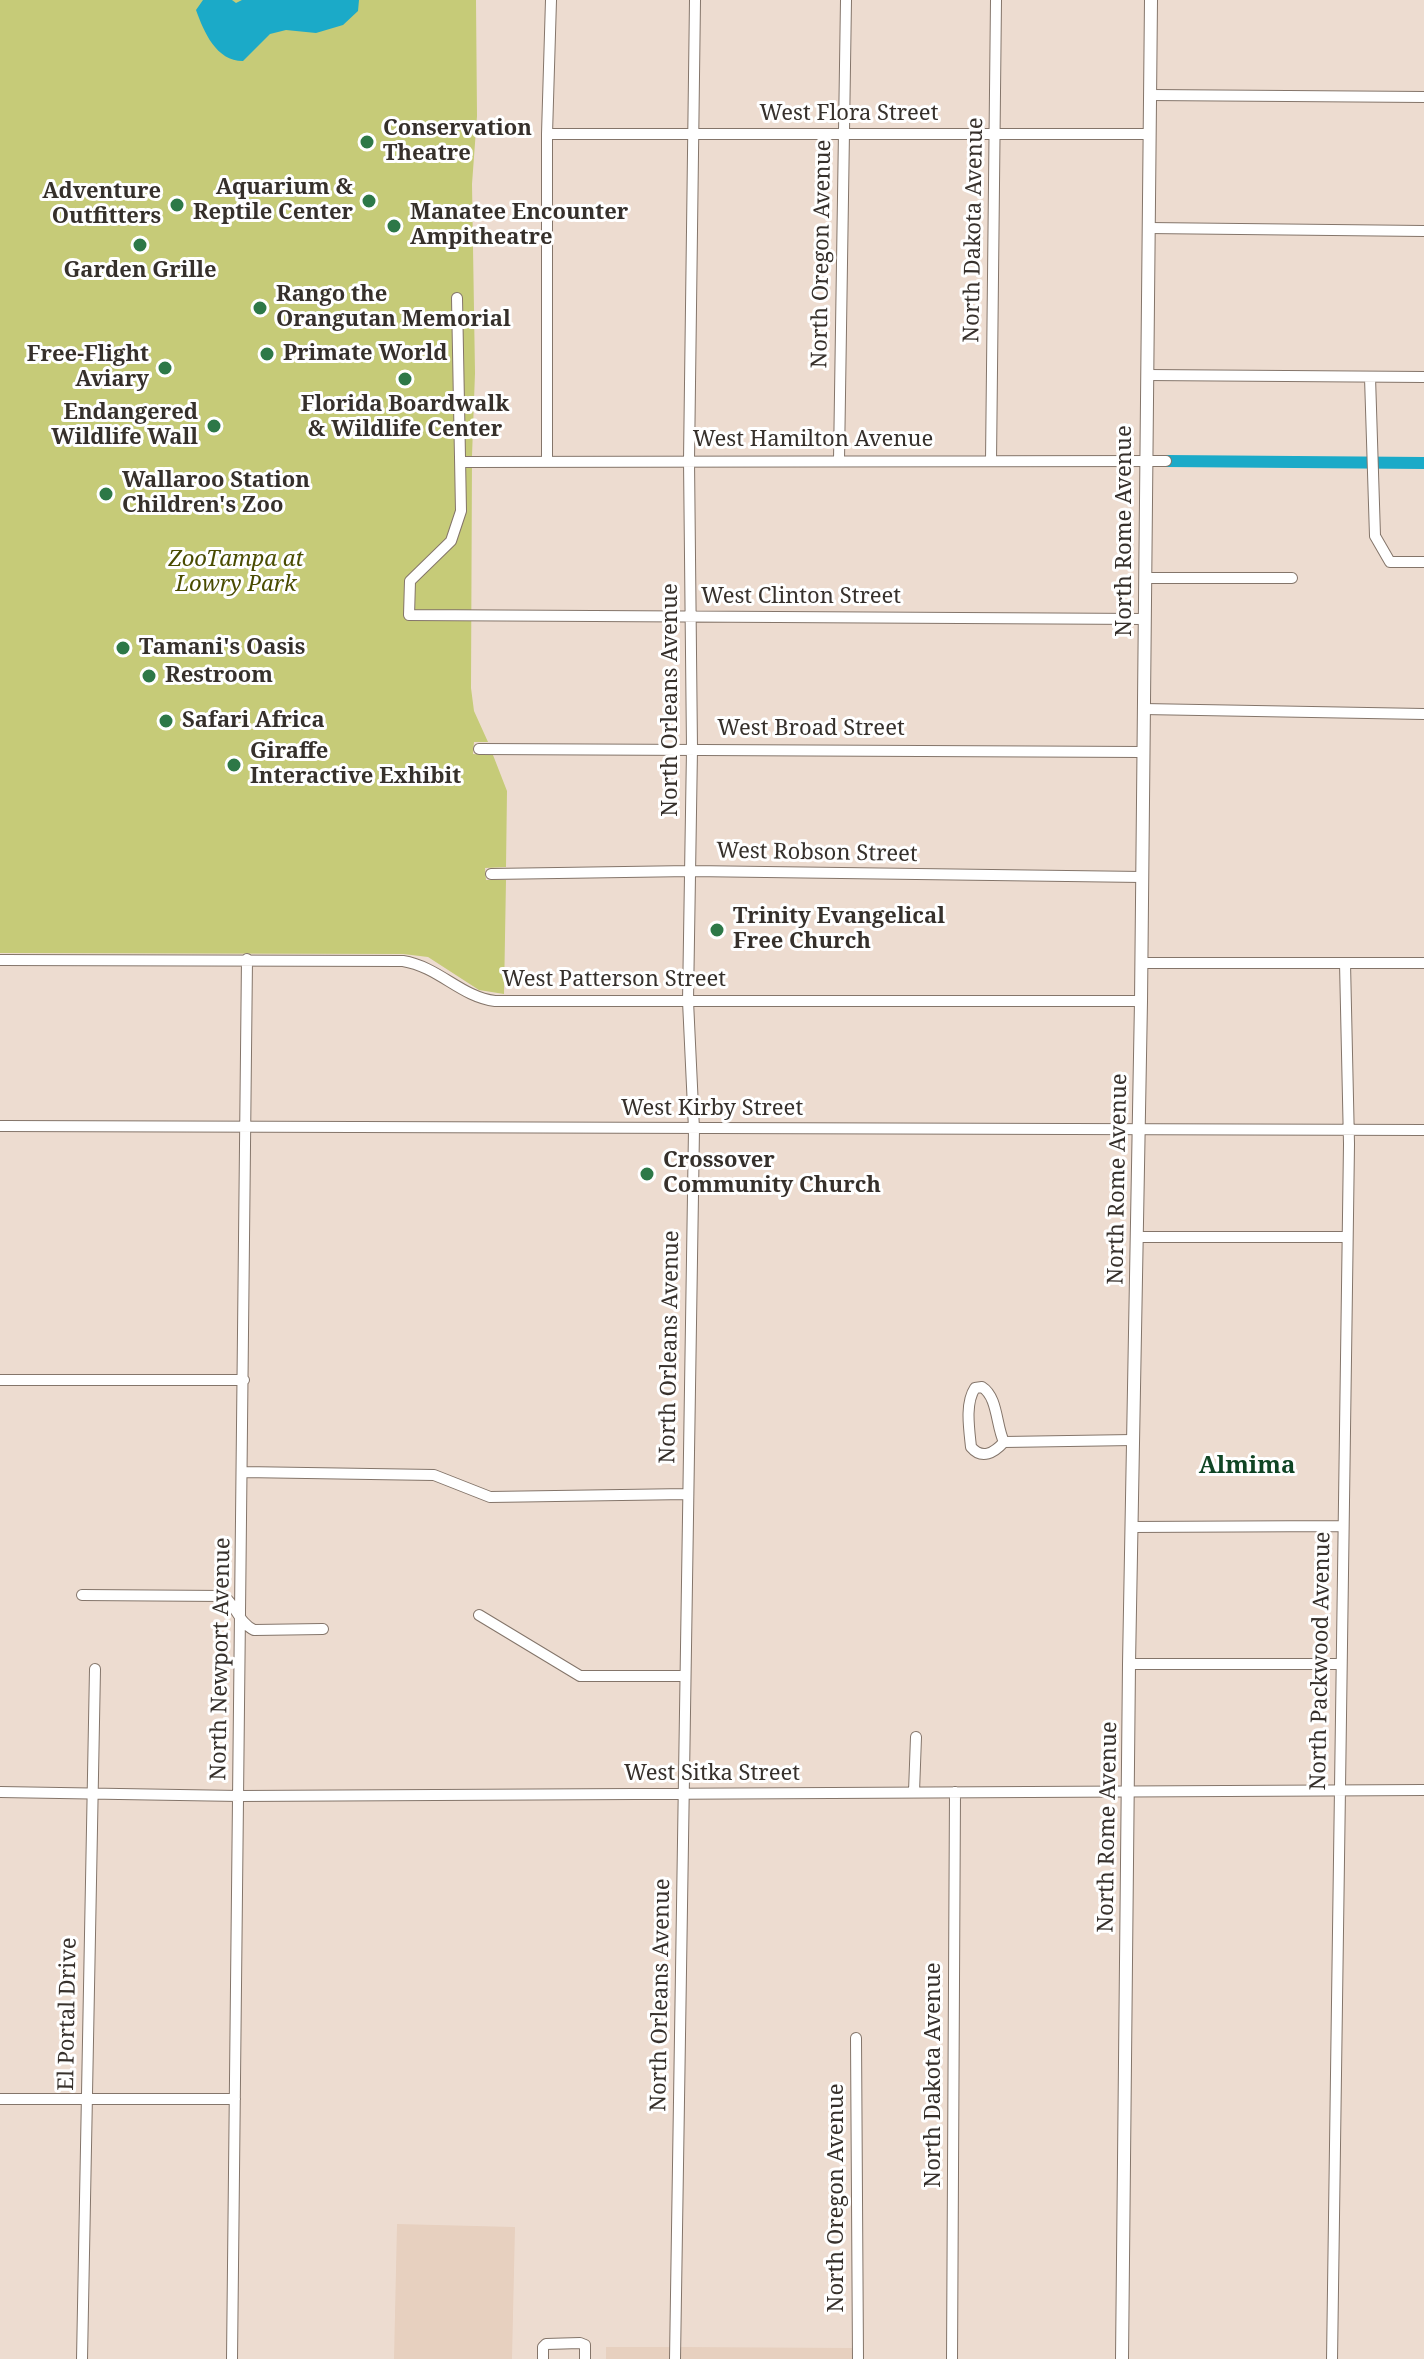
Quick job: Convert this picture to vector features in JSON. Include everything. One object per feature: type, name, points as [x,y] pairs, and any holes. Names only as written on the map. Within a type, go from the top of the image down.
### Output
[{"type":"street","points":[[547,460],[547,134],[551,0]]},
{"type":"street","name":"North Orleans Avenue","points":[[675,2359],[694,1129],[688,1001],[692,749],[689,460],[695,0]]},
{"type":"street","name":"North Oregon Avenue","points":[[839,460],[846,0]]},
{"type":"street","name":"North Dakota Avenue","points":[[991,461],[996,0]]},
{"type":"street","name":"North Rome Avenue","points":[[1122,2359],[1151,0]]},
{"type":"street","points":[[1150,95],[1424,97]]},
{"type":"street","name":"West Flora Street","points":[[547,134],[1150,134]]},
{"type":"street","points":[[1148,228],[1424,231]]},
{"type":"street","points":[[457,298],[461,462]]},
{"type":"street","points":[[1147,375],[1424,377]]},
{"type":"street","points":[[1370,377],[1375,536],[1390,562],[1424,562]]},
{"type":"street","name":"West Hamilton Avenue","points":[[461,462],[1166,461]]},
{"type":"street","name":"West Clinton Street","points":[[461,462],[461,511],[451,541],[410,581],[409,615],[1145,619]]},
{"type":"street","points":[[1145,578],[1292,578]]},
{"type":"street","points":[[1143,709],[1424,714]]},
{"type":"street","name":"West Broad Street","points":[[479,749],[1143,752]]},
{"type":"street","name":"West Robson Street","points":[[491,874],[691,871],[1142,877]]},
{"type":"street","name":"North Newport Avenue","points":[[232,2359],[247,959]]},
{"type":"street","name":"West Patterson Street","points":[[0,960],[403,961],[429,967],[472,995],[486,1000],[1141,1001]]},
{"type":"street","points":[[1141,963],[1424,963]]},
{"type":"street","name":"North Packwood Avenue","points":[[1332,2359],[1348,1130],[1345,963]]},
{"type":"street","name":"West Kirby Street","points":[[0,1126],[1424,1130]]},
{"type":"street","points":[[1137,1237],[1347,1237]]},
{"type":"street","points":[[0,1380],[244,1380]]},
{"type":"street","points":[[1004,1442],[989,1393],[982,1387],[975,1388],[969,1403],[971,1447],[979,1454],[990,1454],[1004,1442],[1133,1440]]},
{"type":"street","points":[[243,1472],[434,1475],[490,1497],[687,1494]]},
{"type":"street","points":[[1132,1527],[1342,1526]]},
{"type":"street","points":[[82,1595],[224,1596],[254,1630],[323,1629]]},
{"type":"street","points":[[479,1615],[580,1676],[685,1676]]},
{"type":"street","points":[[1129,1664],[1341,1664]]},
{"type":"street","name":"El Portal Drive","points":[[82,2359],[95,1669]]},
{"type":"street","points":[[914,1792],[916,1737]]},
{"type":"street","name":"West Sitka Street","points":[[0,1792],[239,1796],[1424,1790]]},
{"type":"street","name":"North Dakota Avenue","points":[[952,2359],[955,1792]]},
{"type":"street","name":"North Oregon Avenue","points":[[856,2038],[858,2359]]},
{"type":"street","points":[[0,2099],[235,2099]]},
{"type":"street","points":[[543,2359],[546,2344],[580,2343],[585,2345],[585,2359]]},
{"type":"shaded area","points":[[397,2224],[515,2227],[512,2359],[394,2359]]},
{"type":"shaded area","points":[[606,2347],[670,2347],[670,2359],[606,2359]]},
{"type":"shaded area","points":[[681,2347],[852,2348],[852,2359],[681,2359]]},
{"type":"green space","name":"ZooTampa at Lowry Park","points":[[0,0],[476,0],[477,116],[472,184],[475,373],[471,688],[474,711],[488,742],[474,742],[473,754],[493,755],[507,791],[506,867],[485,868],[486,880],[506,880],[504,994],[479,990],[428,957],[403,954],[0,953]]},
{"type":"water","points":[[203,0],[232,0],[236,3],[242,0],[359,0],[358,11],[343,25],[316,33],[286,30],[270,34],[243,61],[225,56],[212,44],[196,10]]},
{"type":"waterway","points":[[1166,461],[1424,463]]},
{"type":"place","name":"Conservation Theatre","points":[[367,142]]},
{"type":"place","name":"Aquarium & Reptile Center","points":[[369,201]]},
{"type":"place","name":"Adventure Outfitters","points":[[177,205]]},
{"type":"place","name":"Manatee Encounter Ampitheatre","points":[[394,226]]},
{"type":"place","name":"Garden Grille","points":[[140,245]]},
{"type":"place","name":"Rango the Orangutan Memorial","points":[[260,308]]},
{"type":"place","name":"Primate World","points":[[267,354]]},
{"type":"place","name":"Free-Flight Aviary","points":[[165,368]]},
{"type":"place","name":"Florida Boardwalk & Wildlife Center","points":[[405,379]]},
{"type":"place","name":"Endangered Wildlife Wall","points":[[214,426]]},
{"type":"place","name":"Wallaroo Station Children's Zoo","points":[[106,494]]},
{"type":"place","name":"Tamani's Oasis","points":[[123,648]]},
{"type":"place","name":"Restroom","points":[[149,676]]},
{"type":"place","name":"Safari Africa","points":[[166,721]]},
{"type":"place","name":"Giraffe Interactive Exhibit","points":[[234,765]]},
{"type":"place","name":"Trinity Evangelical Free Church","points":[[717,930]]},
{"type":"place","name":"Crossover Community Church","points":[[647,1174]]},
{"type":"district","name":"Almima","points":[[1247,1466]]}]
